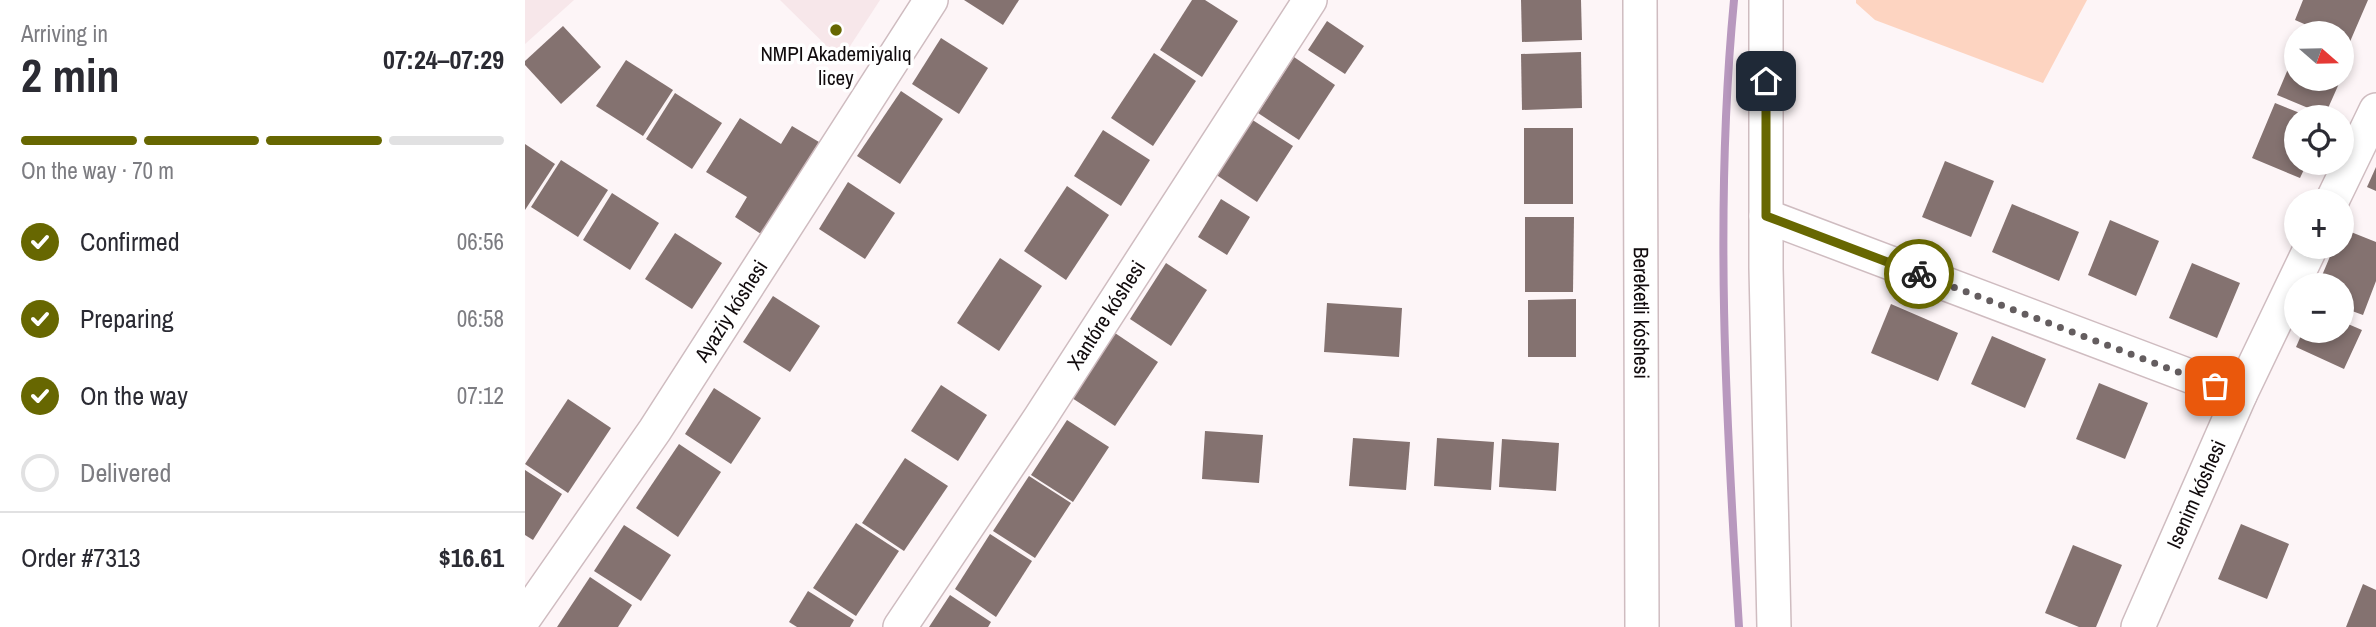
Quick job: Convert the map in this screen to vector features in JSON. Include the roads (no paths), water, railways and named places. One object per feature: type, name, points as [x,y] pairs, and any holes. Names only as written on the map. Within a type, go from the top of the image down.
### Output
[{"type":"street","name":"Ayaziy kóshesi","points":[[525,617],[655,430],[931,0]]},
{"type":"street","name":"Xantóre kóshesi","points":[[899,627],[1040,418],[1310,0]]},
{"type":"street","name":"Bereketli kóshesi","points":[[1640,0],[1641,627]]},
{"type":"street","points":[[1766,0],[1766,216],[1774,627]]},
{"type":"street","points":[[2338,189],[2376,110]]},
{"type":"street","points":[[1766,216],[2240,395]]},
{"type":"street","name":"Isenim kóshesi","points":[[2138,627],[2240,395],[2305,259]]},
{"type":"waterway","points":[[1734,0],[1728,78],[1723,235],[1726,392],[1739,627]]},
{"type":"place","name":"NMPI Akademiyalıq licey","points":[[836,30]]}]
